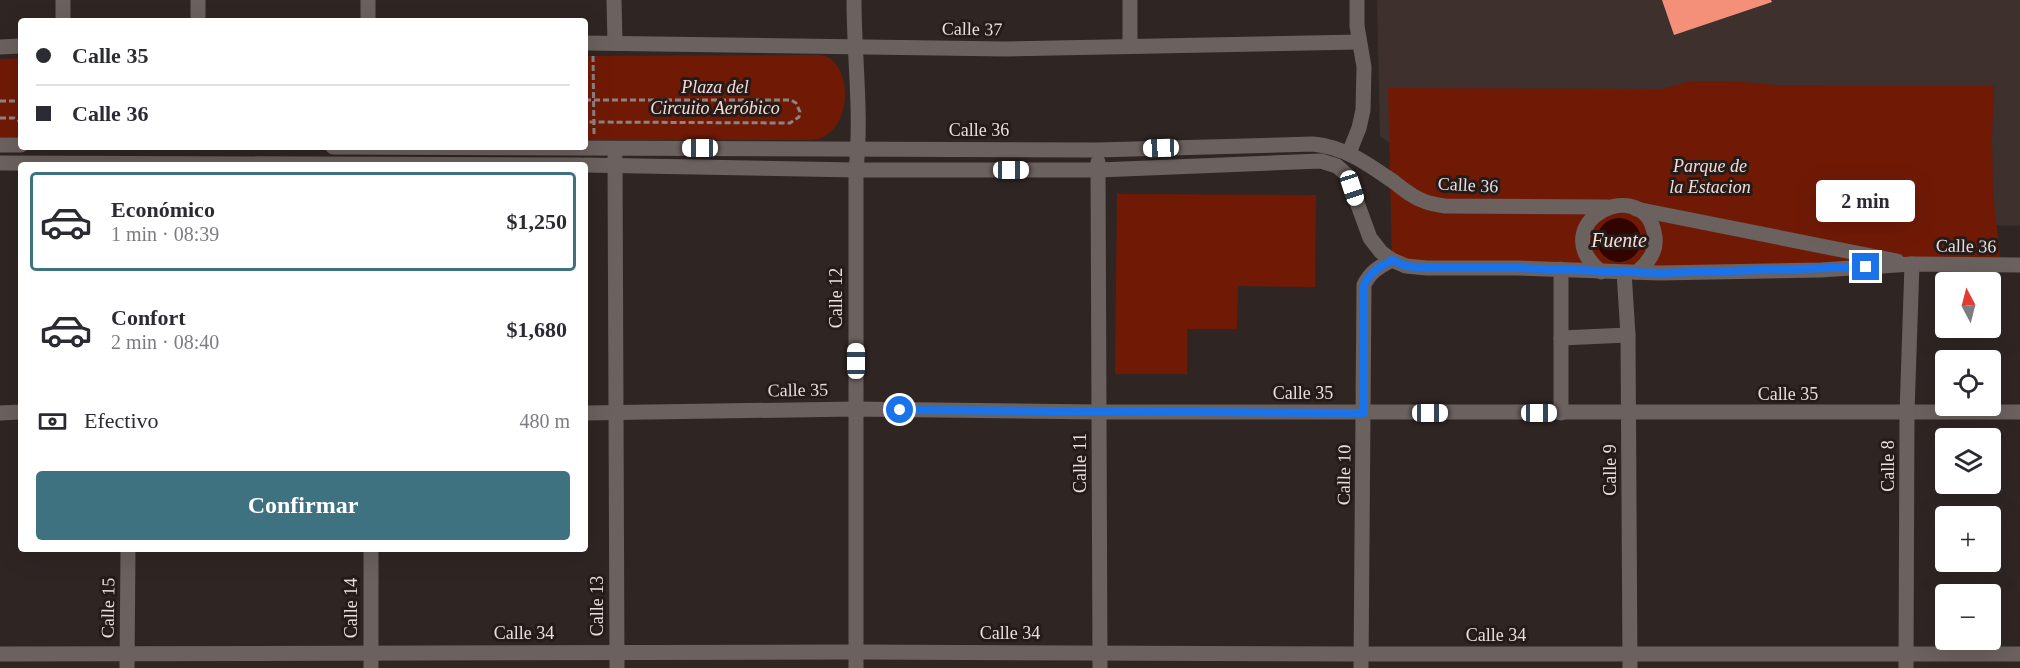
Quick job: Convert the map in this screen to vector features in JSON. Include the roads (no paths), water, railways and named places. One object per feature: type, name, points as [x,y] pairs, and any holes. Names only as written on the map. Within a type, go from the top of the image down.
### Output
[{"type":"street","points":[[63,0],[63,18]]},
{"type":"street","points":[[198,0],[198,18]]},
{"type":"street","points":[[368,0],[368,18]]},
{"type":"street","points":[[614,0],[615,43]]},
{"type":"street","name":"Calle 12","points":[[854,0],[854,47],[858,83],[856,668]]},
{"type":"street","points":[[1130,0],[1130,46]]},
{"type":"street","points":[[1349,153],[1363,110],[1364,67],[1359,42],[1358,0]]},
{"type":"street","name":"Calle 37","points":[[589,43],[1006,49],[1359,42]]},
{"type":"street","points":[[0,46],[18,46]]},
{"type":"street","name":"Calle 36","points":[[588,147],[1096,150],[1313,144],[1326,145],[1349,153],[1366,162],[1411,195],[1426,202],[1445,206],[1608,207]]},
{"type":"street","points":[[0,145],[18,145]]},
{"type":"street","name":"Calle 13","points":[[615,148],[616,660]]},
{"type":"street","name":"Calle 11","points":[[1096,150],[1099,170],[1100,661]]},
{"type":"street","points":[[588,165],[856,170],[1099,170],[1322,161],[1336,166],[1347,175],[1370,238],[1381,252],[1406,266],[1427,268],[1561,269],[1601,272],[1630,272],[1650,259],[1655,241],[1650,222],[1636,209],[1626,206],[1608,207],[1600,211],[1588,224],[1583,241],[1588,258],[1601,272]]},
{"type":"street","points":[[0,163],[18,163]]},
{"type":"street","name":"Calle 36","points":[[1636,209],[1911,264]]},
{"type":"street","name":"Calle 10","points":[[1361,661],[1364,285],[1368,276],[1392,260]]},
{"type":"street","name":"Calle 36","points":[[1630,272],[1821,270],[1911,264],[2020,265]]},
{"type":"street","name":"Calle 8","points":[[1906,662],[1907,413],[1911,264]]},
{"type":"street","points":[[1561,269],[1561,413]]},
{"type":"street","name":"Calle 9","points":[[1630,272],[1628,335],[1630,661]]},
{"type":"street","points":[[1561,338],[1628,335]]},
{"type":"street","name":"Calle 35","points":[[588,413],[856,409],[1364,413],[2020,412]]},
{"type":"street","points":[[0,413],[18,412]]},
{"type":"street","name":"Calle 15","points":[[127,660],[128,552]]},
{"type":"street","name":"Calle 14","points":[[370,660],[371,552]]},
{"type":"street","name":"Calle 34","points":[[0,654],[127,660],[616,660],[856,652],[1100,661],[1906,662],[2020,654]]},
{"type":"water","name":"Fuente","points":[[1619,218],[1635,224],[1641,240],[1635,256],[1619,262],[1603,256],[1597,240],[1603,224]]},
{"type":"park label","name":"Plaza del Circuito Aeróbico","points":[[715,97]]},
{"type":"park label","name":"Parque de la Estacion","points":[[1710,176]]}]
